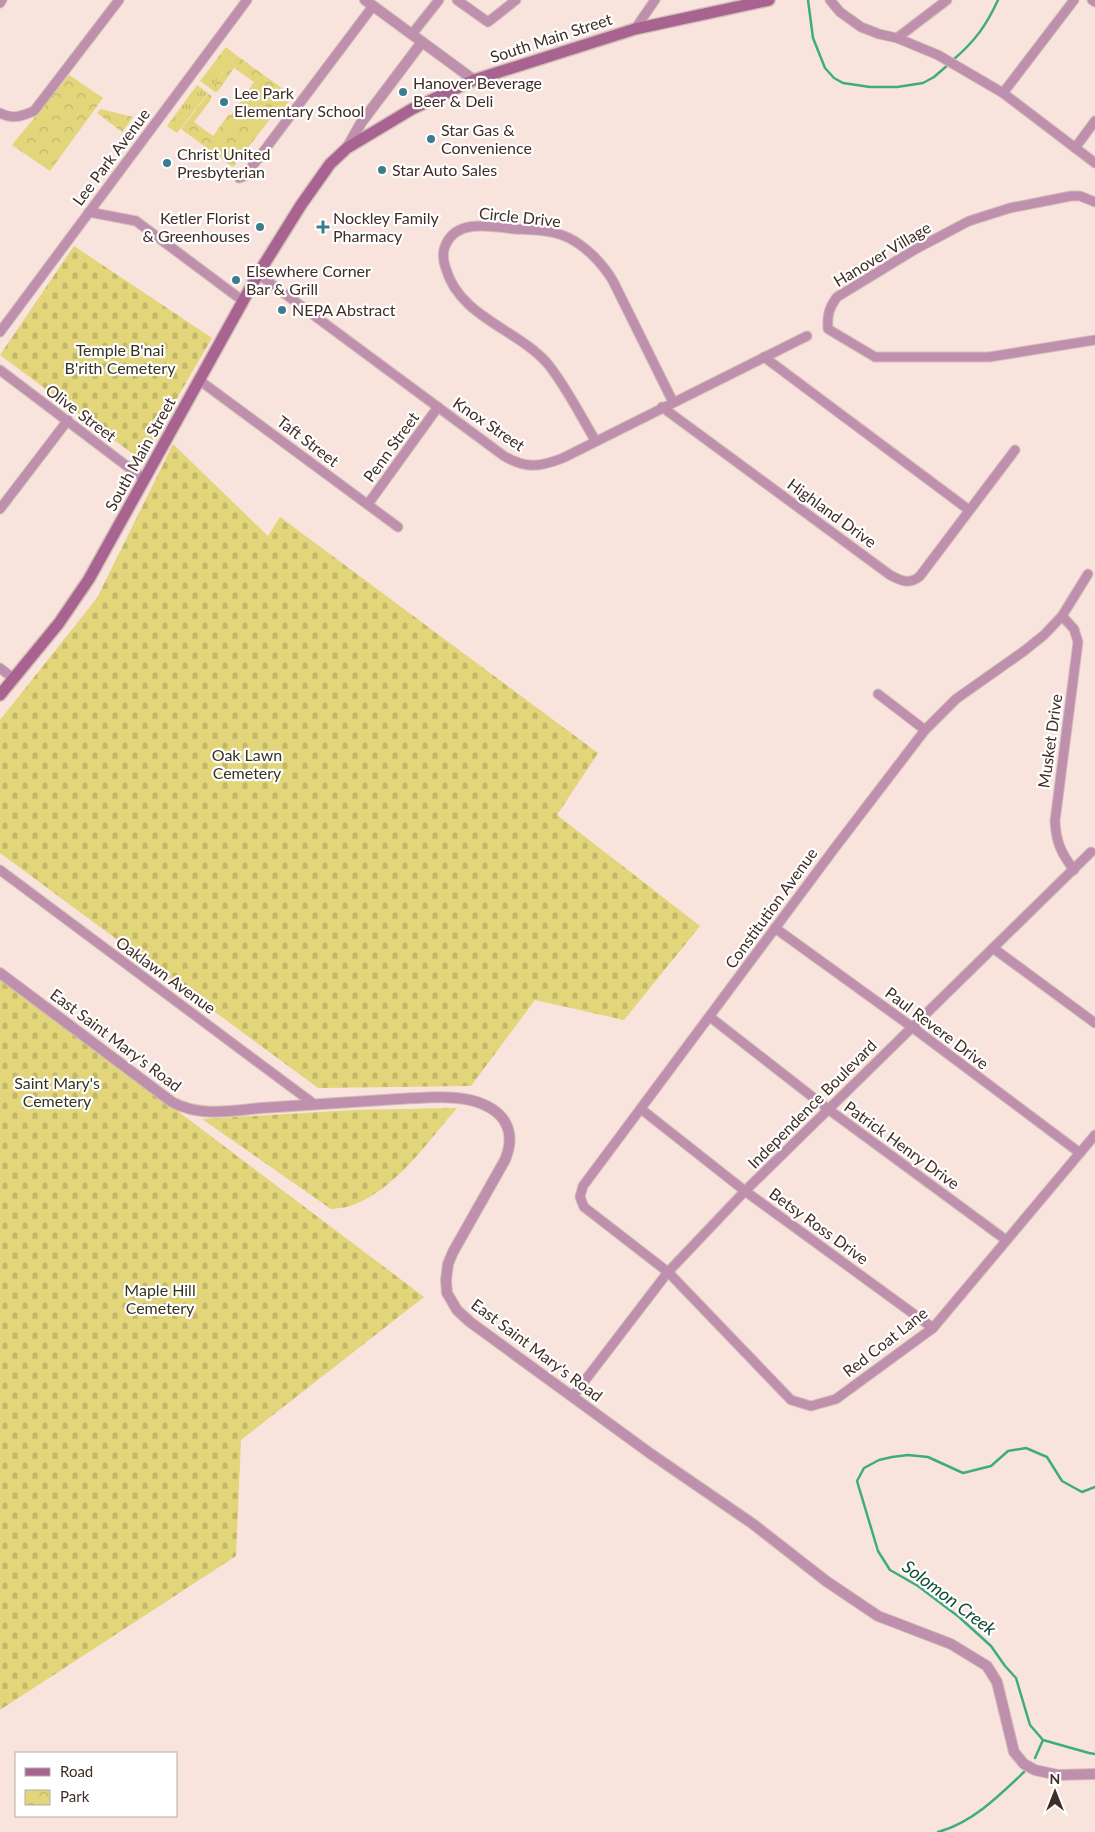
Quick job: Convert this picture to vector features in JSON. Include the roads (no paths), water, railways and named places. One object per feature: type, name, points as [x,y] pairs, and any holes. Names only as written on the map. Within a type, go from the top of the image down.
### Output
[{"type":"main road","name":"South Main Street","points":[[0,695],[59,623],[88,579],[258,274],[300,205],[330,164],[347,148],[377,128],[412,109],[474,80],[635,29],[762,1]]},
{"type":"street","points":[[0,113],[8,117],[14,117],[34,112],[119,0]]},
{"type":"street","name":"Lee Park Avenue","points":[[0,332],[247,0]]},
{"type":"street","points":[[412,34],[438,0]]},
{"type":"street","points":[[458,0],[488,22],[516,0]]},
{"type":"street","points":[[635,29],[655,0]]},
{"type":"street","points":[[830,0],[840,12],[861,27],[897,38],[938,55],[1003,93],[1095,163]]},
{"type":"street","points":[[897,38],[947,0]]},
{"type":"street","points":[[1003,93],[1074,0]]},
{"type":"street","points":[[239,178],[245,176],[369,3],[474,80]]},
{"type":"street","points":[[347,148],[361,124],[422,42]]},
{"type":"street","points":[[1075,148],[1095,121]]},
{"type":"street","name":"Hanover Village","points":[[1095,202],[1080,196],[1071,196],[1010,208],[969,221],[914,250],[837,297],[827,314],[828,329],[875,357],[989,357],[1095,340]]},
{"type":"street","points":[[89,212],[136,221],[243,301]]},
{"type":"street","name":"Circle Drive","points":[[596,440],[546,363],[465,301],[454,288],[443,260],[444,248],[449,238],[461,228],[487,226],[553,232],[586,250],[608,271],[614,281],[673,402]]},
{"type":"street","name":"Knox Street","points":[[258,274],[504,456],[524,465],[537,466],[549,464],[807,336]]},
{"type":"street","points":[[764,357],[969,510]]},
{"type":"street","name":"Olive Street","points":[[0,370],[144,479]]},
{"type":"street","name":"Taft Street","points":[[199,380],[398,527]]},
{"type":"street","name":"Penn Street","points":[[368,504],[438,407]]},
{"type":"street","name":"Highland Drive","points":[[662,407],[890,575],[900,580],[914,581],[920,576],[1015,450]]},
{"type":"street","points":[[0,509],[68,420]]},
{"type":"street","name":"Constitution Avenue","points":[[668,1272],[584,1207],[580,1197],[583,1186],[925,730],[956,699],[1024,652],[1062,616],[1088,574]]},
{"type":"street","name":"Musket Drive","points":[[1062,616],[1074,629],[1078,642],[1055,821],[1056,839],[1064,857],[1074,870]]},
{"type":"street","points":[[0,668],[13,678]]},
{"type":"street","points":[[878,694],[925,730]]},
{"type":"street","name":"Independence Boulevard","points":[[572,1396],[668,1272],[746,1190],[1091,852]]},
{"type":"street","name":"Oaklawn Avenue","points":[[0,870],[314,1104]]},
{"type":"street","name":"Paul Revere Drive","points":[[775,928],[912,1027],[1080,1153]]},
{"type":"street","points":[[993,948],[1095,1023]]},
{"type":"street","name":"East Saint Mary's Road","points":[[0,973],[172,1102],[192,1110],[212,1111],[432,1098],[468,1100],[490,1107],[503,1117],[509,1133],[510,1148],[448,1264],[447,1293],[457,1310],[470,1322],[651,1454],[753,1524],[826,1581],[878,1616],[951,1644],[987,1666],[997,1682],[1014,1752],[1024,1764],[1035,1770],[1058,1775],[1095,1774]]},
{"type":"street","name":"Patrick Henry Drive","points":[[710,1017],[828,1109],[1006,1240]]},
{"type":"street","name":"Betsy Ross Drive","points":[[641,1109],[746,1190],[933,1328]]},
{"type":"street","name":"Red Coat Lane","points":[[668,1272],[791,1400],[811,1406],[836,1399],[933,1328],[1095,1135]]},
{"type":"waterway","name":"Solomon Creek","points":[[808,0],[813,38],[825,68],[834,78],[843,83],[870,87],[897,87],[923,83],[934,77],[949,64]]},
{"type":"waterway","name":"Solomon Creek","points":[[953,60],[979,33],[998,0]]},
{"type":"waterway","name":"Solomon Creek","points":[[1095,1487],[1082,1492],[1062,1481],[1047,1457],[1026,1448],[1008,1451],[991,1466],[963,1473],[928,1457],[908,1455],[892,1457],[879,1460],[864,1468],[857,1481],[878,1551],[890,1570],[918,1586],[959,1617],[991,1646],[1016,1678],[1030,1725],[1043,1740],[1095,1754]]},
{"type":"waterway","points":[[1035,1758],[1043,1740]]},
{"type":"waterway","points":[[938,1832],[950,1828],[974,1815],[995,1799],[1024,1772]]},
{"type":"place","name":"Hanover Beverage Beer & Deli","points":[[403,92]]},
{"type":"place","name":"Lee Park Elementary School","points":[[224,102]]},
{"type":"place","name":"Star Gas & Convenience","points":[[431,139]]},
{"type":"place","name":"Christ United Presbyterian","points":[[167,163]]},
{"type":"place","name":"Star Auto Sales","points":[[382,170]]},
{"type":"place","name":"Ketler Florist & Greenhouses","points":[[260,227]]},
{"type":"place","name":"Nockley Family Pharmacy","points":[[323,227]]},
{"type":"place","name":"Elsewhere Corner Bar & Grill","points":[[236,280]]},
{"type":"place","name":"NEPA Abstract","points":[[282,310]]},
{"type":"park label","name":"Temple B'nai B'rith Cemetery","points":[[120,359]]},
{"type":"park label","name":"Oak Lawn Cemetery","points":[[247,764]]},
{"type":"park label","name":"Saint Mary's Cemetery","points":[[57,1092]]},
{"type":"park label","name":"Maple Hill Cemetery","points":[[160,1299]]}]
